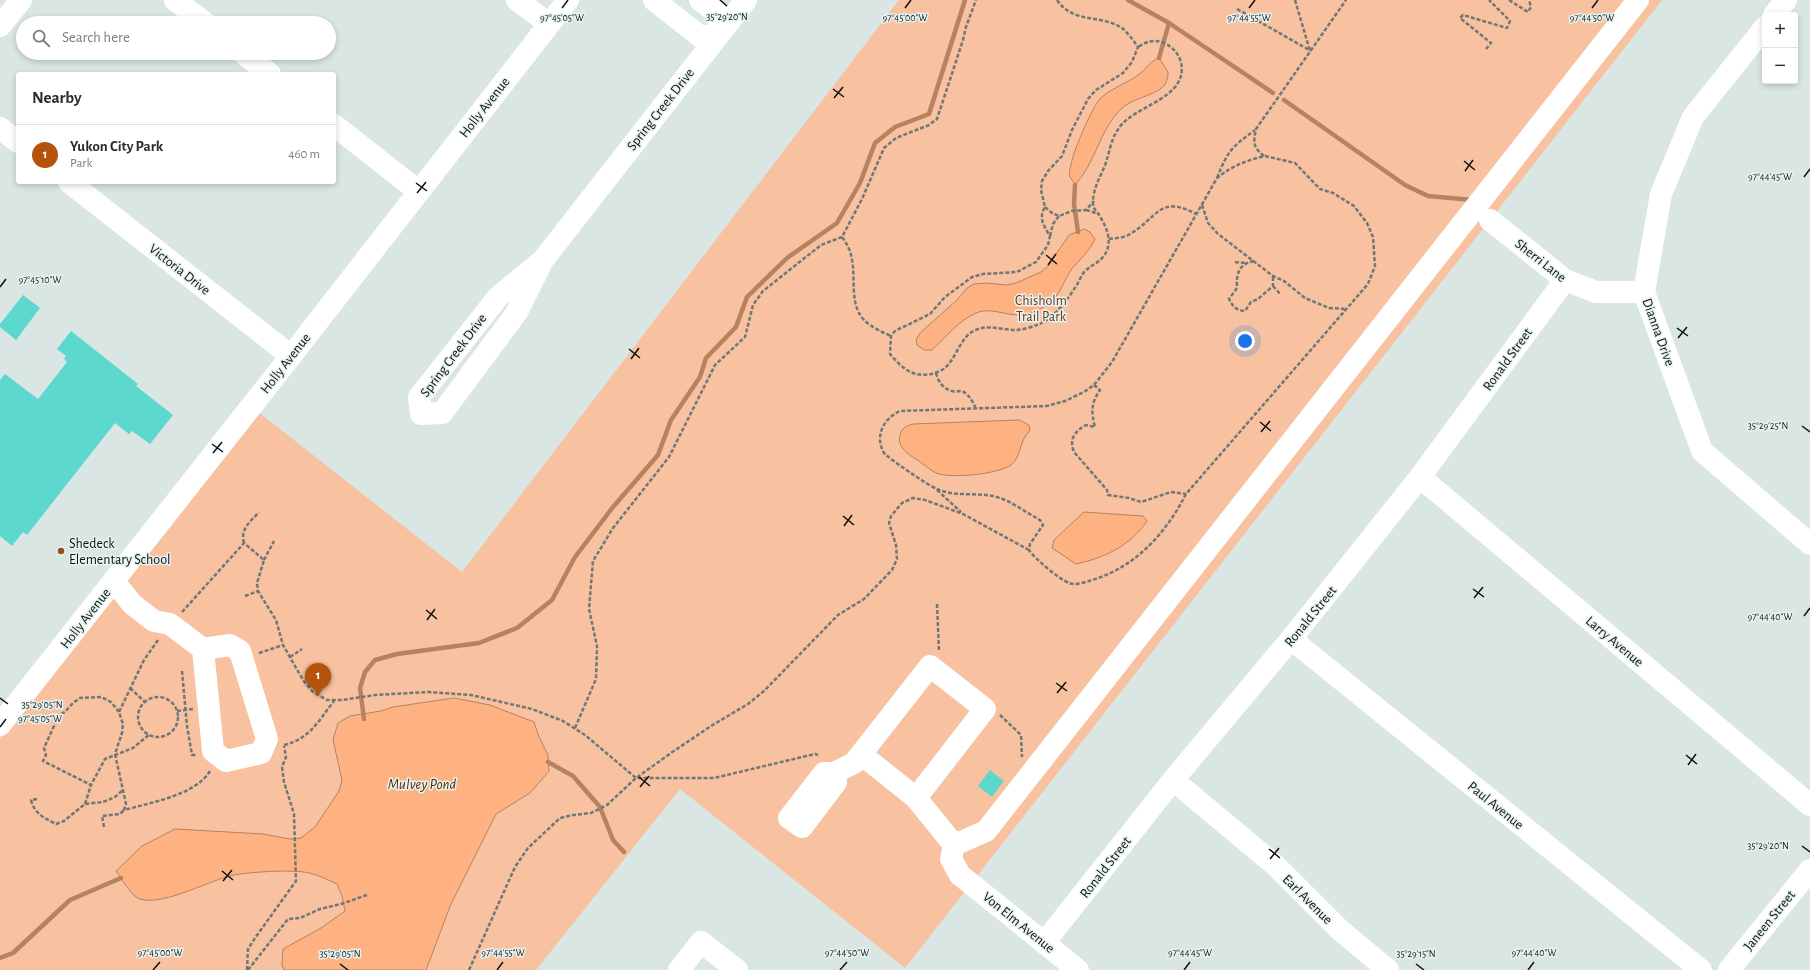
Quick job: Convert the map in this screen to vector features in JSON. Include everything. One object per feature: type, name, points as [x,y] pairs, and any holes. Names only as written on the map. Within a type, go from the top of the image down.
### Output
[{"type":"street","points":[[0,26],[20,0]]},
{"type":"street","points":[[175,0],[196,16]]},
{"type":"street","points":[[517,0],[549,24]]},
{"type":"street","name":"Holly Avenue","points":[[0,725],[291,356],[568,0]]},
{"type":"street","points":[[654,0],[701,37],[719,34],[718,14],[700,0]]},
{"type":"street","name":"Spring Creek Drive","points":[[543,260],[498,297],[419,397],[421,414],[442,413],[517,312],[543,260],[746,0]]},
{"type":"street","points":[[862,754],[916,798],[954,845],[986,831],[1638,0]]},
{"type":"street","points":[[1776,12],[1786,0]]},
{"type":"street","name":"Dianna Drive","points":[[1762,31],[1693,117],[1661,194],[1644,292],[1702,451],[1810,544]]},
{"type":"street","points":[[252,60],[267,72]]},
{"type":"street","points":[[336,126],[418,191]]},
{"type":"street","points":[[0,128],[16,140]]},
{"type":"street","name":"Victoria Drive","points":[[72,184],[291,356]]},
{"type":"street","name":"Sherri Lane","points":[[1490,220],[1565,280],[1596,292],[1644,292]]},
{"type":"street","name":"Ronald Street","points":[[1044,943],[1173,780],[1291,640],[1420,477],[1565,280]]},
{"type":"street","name":"Larry Avenue","points":[[1420,477],[1810,805]]},
{"type":"street","points":[[114,581],[132,604],[154,621],[170,624],[204,650],[213,751],[226,762],[261,754],[267,738],[240,651],[230,645],[204,650]]},
{"type":"street","name":"Paul Avenue","points":[[1291,640],[1701,970]]},
{"type":"street","points":[[828,765],[854,763],[930,666],[985,709],[916,798]]},
{"type":"street","name":"Earl Avenue","points":[[1173,780],[1275,865],[1340,930],[1388,970]]},
{"type":"street","name":"Von Elm Avenue","points":[[954,845],[951,859],[960,875],[1078,970]]},
{"type":"street","name":"Janeen Street","points":[[1729,970],[1810,870]]},
{"type":"street","points":[[679,970],[701,942],[737,970]]},
{"type":"path","points":[[575,728],[596,679],[597,646],[589,609],[593,561],[613,528],[669,457],[716,364],[745,337],[753,305],[763,290],[821,246],[842,237],[862,199],[884,148],[896,138],[929,125],[937,119],[976,0]]},
{"type":"path","points":[[1056,0],[1066,10],[1074,15],[1112,24],[1121,28],[1138,47]]},
{"type":"path","points":[[1295,0],[1311,51]]},
{"type":"path","points":[[963,514],[937,489],[885,454],[880,445],[880,434],[884,423],[892,415],[900,411],[1047,406],[1065,401],[1094,385],[1112,362],[1216,180],[1226,156],[1235,145],[1256,129],[1346,0]]},
{"type":"path","points":[[1486,48],[1491,44],[1460,18],[1463,15],[1507,28],[1510,21],[1489,0]]},
{"type":"path","points":[[1509,0],[1528,12],[1532,7],[1529,0]]},
{"type":"path","points":[[1237,9],[1311,51]]},
{"type":"path","points":[[1059,216],[1052,213],[1045,207],[1041,190],[1042,181],[1048,171],[1062,156],[1072,130],[1088,99],[1096,90],[1123,73],[1132,62],[1138,47],[1147,41],[1159,41],[1168,44],[1179,56],[1182,67],[1180,77],[1173,89],[1164,98],[1127,118],[1118,128],[1097,183],[1094,201],[1094,208],[1099,214],[1106,227],[1109,247],[1103,257],[1083,274],[1065,302],[1047,320],[1036,325],[1016,330],[996,327],[975,330],[968,335],[944,368],[936,373],[924,375],[906,371],[890,354],[891,336],[900,328],[930,314],[945,297],[972,277],[983,274],[1017,272],[1036,262],[1048,245],[1053,224],[1059,216],[1072,211],[1080,210],[1086,210],[1099,214]]},
{"type":"path","points":[[469,970],[514,867],[528,848],[560,818],[591,813],[607,805],[636,778],[711,726],[748,704],[764,692],[838,615],[864,600],[881,584],[892,570],[897,559],[896,546],[889,523],[891,516],[902,503],[913,498],[925,500],[963,514],[1029,550],[1035,558],[1068,583],[1076,584],[1109,575],[1139,555],[1153,542],[1176,513],[1186,494],[1368,284],[1375,266],[1373,237],[1366,223],[1354,206],[1333,193],[1320,189],[1295,163],[1265,156],[1256,149],[1253,141],[1256,129]]},
{"type":"path","points":[[1216,180],[1228,169],[1248,160],[1265,156]]},
{"type":"path","points":[[1086,210],[1094,201]]},
{"type":"path","points":[[1202,204],[1208,223],[1218,234],[1273,276],[1284,281],[1305,298],[1329,308],[1346,310]]},
{"type":"path","points":[[1045,207],[1042,212],[1041,220],[1050,236]]},
{"type":"path","points":[[1109,239],[1129,235],[1165,207],[1183,207],[1196,214]]},
{"type":"path","points":[[842,237],[848,246],[852,259],[853,291],[857,309],[864,320],[891,336]]},
{"type":"path","points":[[1235,262],[1246,263],[1254,261]]},
{"type":"path","points":[[1246,263],[1239,269],[1236,280],[1237,288],[1229,299],[1233,306],[1238,310],[1245,311],[1251,302],[1258,299],[1273,286]]},
{"type":"path","points":[[1273,276],[1273,286],[1281,295]]},
{"type":"path","points":[[936,373],[938,380],[945,388],[953,392],[962,391],[969,397],[976,409]]},
{"type":"path","points":[[1094,385],[1100,390],[1093,399],[1092,407],[1095,427],[1086,425],[1077,430],[1072,438],[1072,445],[1074,452],[1107,490],[1108,495],[1129,498],[1141,502],[1171,492],[1186,494]]},
{"type":"path","points":[[937,489],[958,494],[989,495],[1001,499],[1040,520],[1043,525],[1030,544],[1029,550]]},
{"type":"path","points":[[244,543],[242,537],[244,529],[259,512]]},
{"type":"path","points":[[264,560],[274,541]]},
{"type":"path","points":[[245,596],[258,591]]},
{"type":"path","points":[[931,667],[939,657],[937,604]]},
{"type":"path","points":[[257,659],[258,654],[284,644]]},
{"type":"path","points":[[290,657],[302,649]]},
{"type":"path","points":[[182,671],[187,726],[192,756],[203,754]]},
{"type":"path","points":[[130,688],[145,702]]},
{"type":"path","points":[[342,700],[375,695],[428,692],[471,695],[532,709],[563,721],[585,734],[636,778],[714,778],[815,754],[828,765]]},
{"type":"path","points":[[91,785],[43,761],[46,755],[44,748],[59,715],[65,712],[80,698],[101,697],[111,702],[118,712]]},
{"type":"path","points":[[159,697],[169,700],[174,704],[178,719],[172,730],[165,735],[157,736],[150,734],[140,725],[138,717],[145,702],[151,698],[159,697]]},
{"type":"path","points":[[284,745],[296,742],[303,738],[334,700]]},
{"type":"path","points":[[177,711],[200,708]]},
{"type":"path","points":[[985,709],[993,710],[1021,735],[1022,760]]},
{"type":"path","points":[[38,799],[31,800],[32,806],[39,814],[56,824],[64,822],[85,804],[91,785],[105,758],[133,748],[150,734]]},
{"type":"path","points":[[85,804],[103,802],[115,797],[123,790]]},
{"type":"path","points":[[104,827],[102,816],[120,814],[124,810]]},
{"type":"path","points":[[247,970],[248,949],[296,881],[294,830]]},
{"type":"path","points":[[247,970],[288,919],[300,918],[320,909],[341,904],[367,895]]},
{"type":"green space","name":"Chisholm Trail Park","points":[[899,0],[1662,0],[905,968],[680,789],[536,970],[0,970],[0,739],[257,411],[462,572]]},
{"type":"water","points":[[1159,58],[1168,72],[1164,86],[1155,92],[1131,102],[1121,109],[1107,127],[1088,167],[1075,185],[1070,177],[1072,161],[1085,126],[1095,106],[1103,96],[1138,75],[1153,61]]},
{"type":"water","points":[[1084,229],[1090,232],[1095,239],[1071,270],[1054,299],[1047,305],[1023,315],[981,311],[964,320],[932,350],[924,350],[917,345],[916,340],[920,333],[957,300],[967,288],[974,284],[986,283],[1007,285],[1016,283],[1041,272],[1048,266],[1069,235]]},
{"type":"water","points":[[1019,420],[1029,425],[1030,430],[1023,440],[1018,455],[1011,465],[996,471],[974,475],[952,476],[936,473],[903,449],[899,440],[903,429],[913,424]]},
{"type":"water","points":[[1084,512],[1143,516],[1147,521],[1133,537],[1116,550],[1097,558],[1076,564],[1052,548],[1054,540]]},
{"type":"water","name":"Mulvey Pond","points":[[454,698],[490,705],[534,722],[539,737],[548,755],[549,771],[530,793],[496,814],[451,904],[426,970],[284,970],[282,965],[283,949],[321,928],[345,911],[342,896],[337,884],[316,875],[302,872],[257,872],[230,876],[182,893],[156,900],[145,900],[136,897],[128,889],[116,871],[142,846],[175,829],[263,834],[290,839],[301,838],[315,827],[339,791],[342,780],[333,740],[338,723],[350,716],[381,711],[393,707]]},
{"type":"building","points":[[23,295],[40,308],[16,340],[0,327],[0,324]]},
{"type":"building","points":[[71,331],[138,384],[136,386],[173,415],[150,444],[132,431],[129,434],[115,423],[27,535],[23,532],[12,546],[0,536],[0,380],[5,374],[38,399],[67,362],[64,359],[66,356],[57,349]]},
{"type":"building","points":[[990,770],[1004,781],[992,797],[978,786]]},
{"type":"waterway","points":[[364,719],[360,688],[365,672],[375,660],[397,654],[479,643],[517,628],[552,600],[575,557],[613,507],[658,455],[671,420],[700,377],[706,358],[736,327],[747,297],[787,258],[837,223],[860,183],[875,143],[895,127],[929,114],[965,0]]},
{"type":"waterway","points":[[1128,0],[1169,23],[1273,93]]},
{"type":"waterway","points":[[1159,58],[1169,23]]},
{"type":"waterway","points":[[1284,100],[1405,185],[1428,196],[1473,200]]},
{"type":"waterway","points":[[1075,185],[1074,204],[1078,232]]},
{"type":"waterway","points":[[548,762],[573,776],[600,807],[613,840],[624,852]]},
{"type":"waterway","points":[[0,958],[13,953],[70,900],[121,878]]},
{"type":"place","name":"Shedeck Elementary School","points":[[61,551]]},
{"type":"place","name":"Yukon City Park","points":[[318,696]]}]
